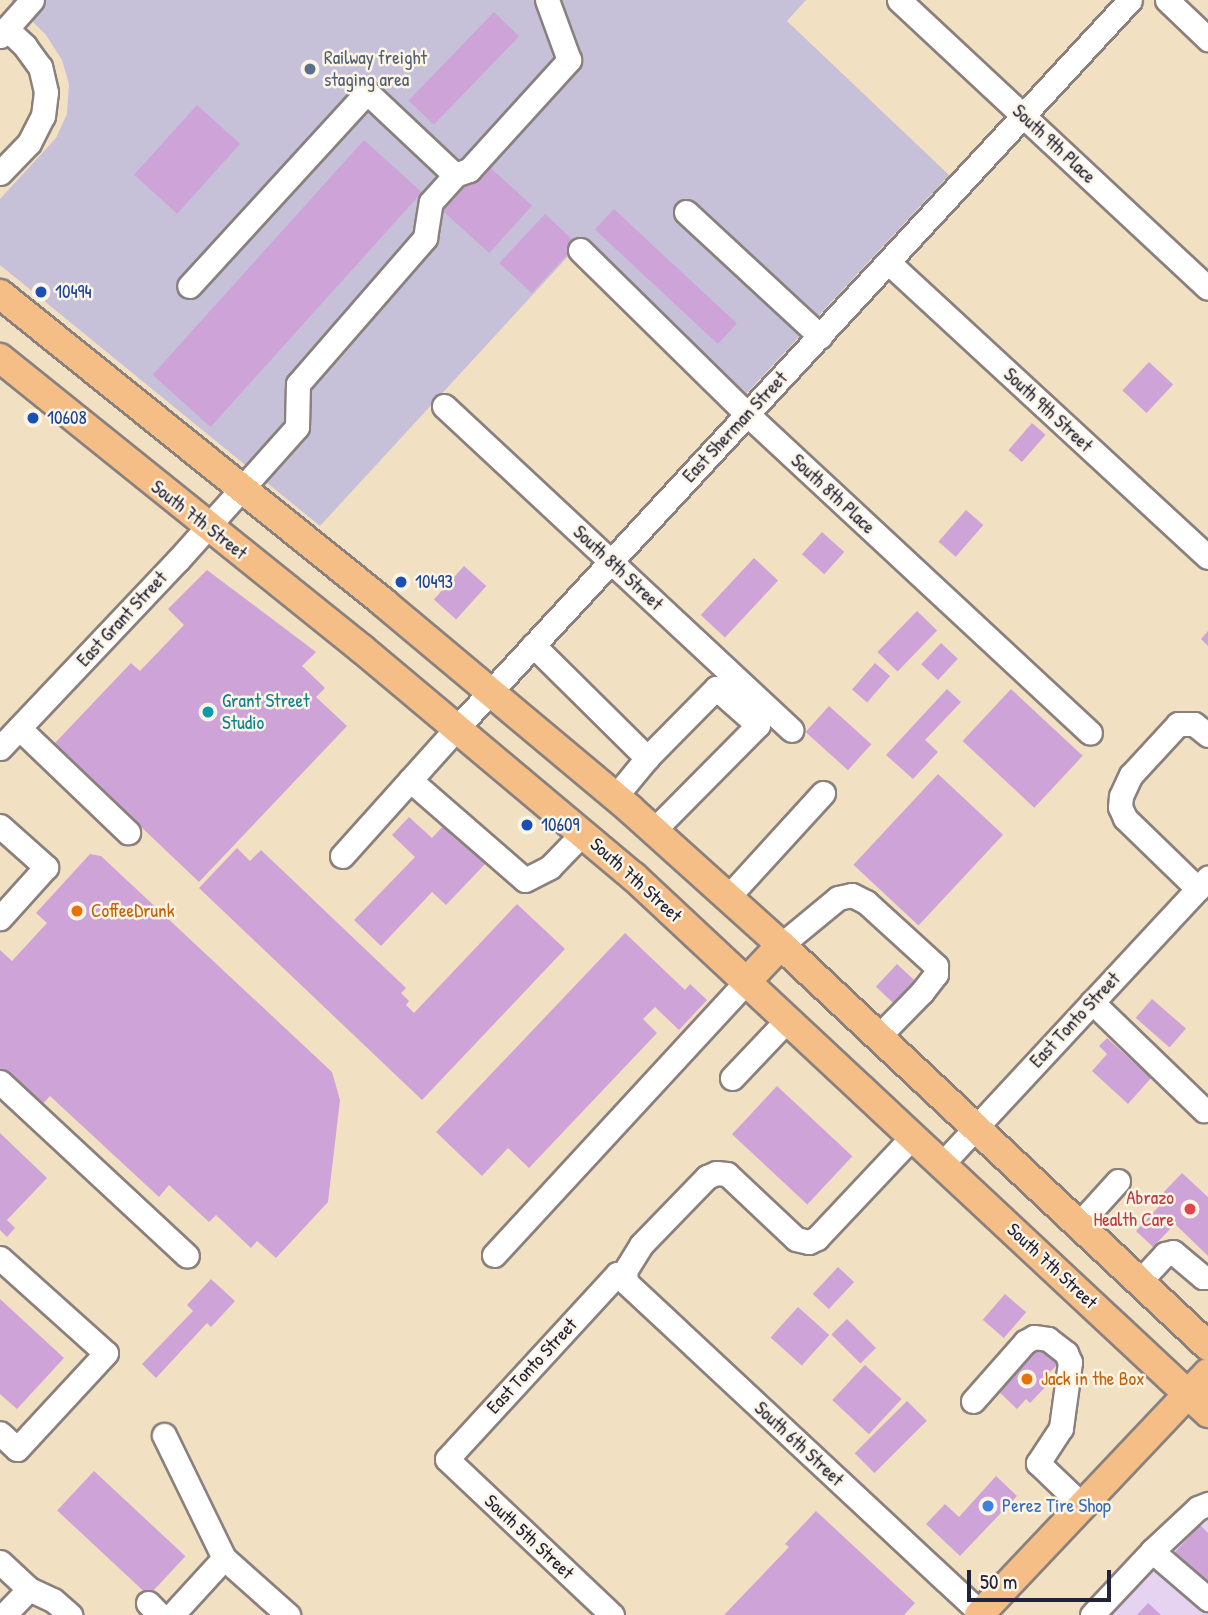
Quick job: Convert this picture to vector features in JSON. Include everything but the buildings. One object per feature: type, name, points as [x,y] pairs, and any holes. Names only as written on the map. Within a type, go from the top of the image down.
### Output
[{"type":"main road","points":[[0,294],[491,691],[654,830],[1208,1346]]},
{"type":"main road","name":"South 7th Street","points":[[0,359],[583,832],[788,1019],[1198,1403]]},
{"type":"main road","points":[[747,981],[781,946]]},
{"type":"main road","points":[[987,1612],[1083,1506],[1198,1403],[1208,1373]]},
{"type":"street","points":[[0,173],[29,143],[43,116],[46,92],[40,67],[25,46],[3,33],[32,0]]},
{"type":"street","name":"East Grant Street","points":[[0,748],[297,427],[298,384],[425,238],[431,202],[455,175],[469,170],[569,60],[547,0]]},
{"type":"street","name":"South 9th Place","points":[[899,0],[1208,288]]},
{"type":"street","name":"East Sherman Street","points":[[342,856],[533,645],[1130,0]]},
{"type":"street","points":[[1167,0],[1208,39]]},
{"type":"street","points":[[190,286],[368,92],[455,175]]},
{"type":"street","points":[[686,212],[820,335]]},
{"type":"street","name":"South 8th Place","points":[[580,250],[747,414],[1090,733]]},
{"type":"street","name":"South 9th Street","points":[[888,262],[1208,557]]},
{"type":"street","name":"South 8th Street","points":[[444,406],[792,730]]},
{"type":"street","points":[[533,645],[647,758]]},
{"type":"street","points":[[615,797],[647,758],[716,688],[758,725],[654,830]]},
{"type":"street","points":[[1203,883],[1125,818],[1120,807],[1121,796],[1131,775],[1178,724],[1194,724],[1208,735]]},
{"type":"street","points":[[19,728],[128,832]]},
{"type":"street","points":[[410,780],[525,880],[550,867],[583,832]]},
{"type":"street","points":[[728,897],[823,793]]},
{"type":"street","points":[[0,826],[46,867],[0,918]]},
{"type":"street","name":"East Tonto Street","points":[[943,1164],[1203,883]]},
{"type":"street","points":[[781,946],[838,898],[852,895],[866,902],[936,965],[936,974],[922,992],[878,1037]]},
{"type":"street","points":[[494,1255],[747,981]]},
{"type":"street","points":[[1092,1002],[1204,1110]]},
{"type":"street","points":[[732,1078],[788,1019]]},
{"type":"street","points":[[0,1082],[187,1256]]},
{"type":"street","points":[[622,1278],[640,1245],[707,1177],[716,1173],[727,1174],[796,1239],[809,1242],[817,1238],[913,1136]]},
{"type":"street","points":[[1079,1224],[1118,1181]]},
{"type":"street","points":[[1140,1281],[1165,1254],[1172,1252],[1203,1277],[1208,1277]]},
{"type":"street","points":[[0,1258],[106,1353],[17,1449],[0,1433]]},
{"type":"street","name":"East Tonto Street","points":[[447,1459],[622,1278]]},
{"type":"street","name":"South 6th Street","points":[[622,1278],[987,1612]]},
{"type":"street","points":[[973,1401],[1034,1337],[1048,1339],[1066,1353],[1070,1362],[1061,1428],[1038,1463],[1083,1506]]},
{"type":"street","points":[[164,1435],[224,1558],[288,1615]]},
{"type":"street","name":"South 5th Street","points":[[447,1459],[612,1615]]},
{"type":"street","points":[[1092,1615],[1152,1551],[1198,1508],[1208,1504]]},
{"type":"street","points":[[1152,1551],[1208,1599]]},
{"type":"street","points":[[172,1615],[224,1558]]},
{"type":"street","points":[[0,1562],[29,1589],[53,1600],[69,1615]]},
{"type":"street","points":[[4,1615],[29,1589]]},
{"type":"shaded area","points":[[11,0],[806,0],[787,21],[949,175],[746,394],[583,240],[320,526],[0,265],[0,199],[56,138],[67,114],[69,84],[62,60],[46,35]]},
{"type":"shaded area","points":[[1208,1508],[1208,1615],[1108,1615]]},
{"type":"place","name":"Railway freight staging area","points":[[310,69]]},
{"type":"place","name":"10494","points":[[41,292]]},
{"type":"place","name":"10608","points":[[33,418]]},
{"type":"place","name":"10493","points":[[401,582]]},
{"type":"place","name":"Grant Street Studio","points":[[208,712]]},
{"type":"place","name":"10609","points":[[527,825]]},
{"type":"place","name":"CoffeeDrunk","points":[[77,911]]},
{"type":"place","name":"Abrazo Health Care","points":[[1190,1209]]},
{"type":"place","name":"Jack in the Box","points":[[1027,1379]]},
{"type":"place","name":"Perez Tire Shop","points":[[988,1506]]}]
